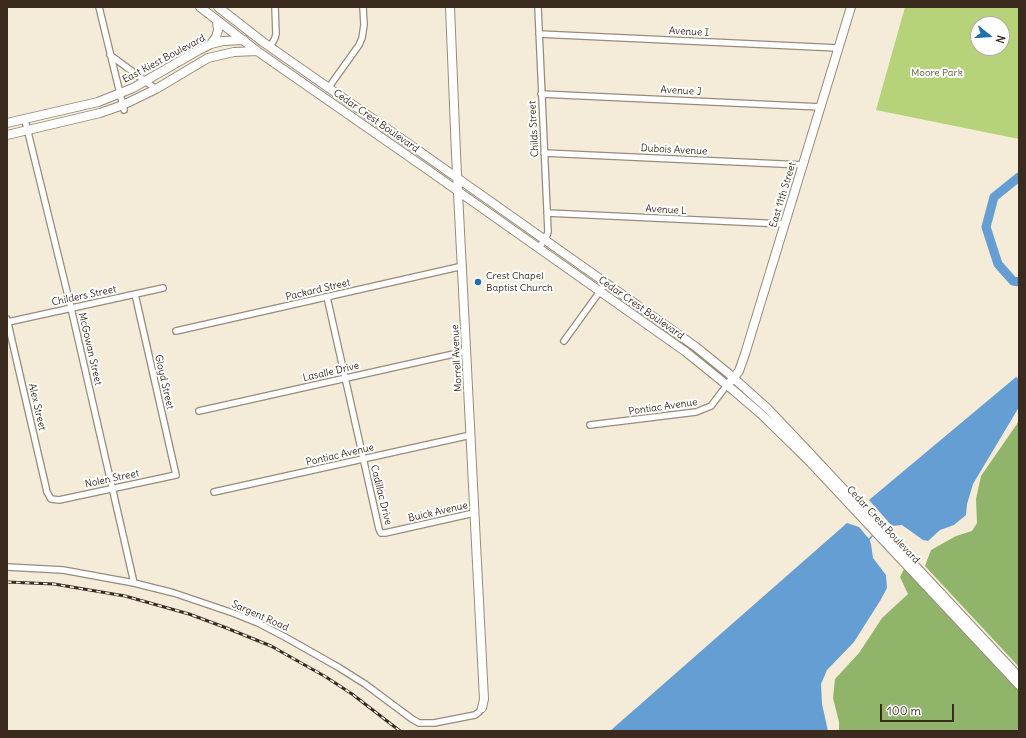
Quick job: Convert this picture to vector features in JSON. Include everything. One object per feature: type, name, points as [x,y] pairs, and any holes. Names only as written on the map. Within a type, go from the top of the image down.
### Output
[{"type":"main road","name":"Cedar Crest Boulevard","points":[[218,7],[266,44],[696,347],[734,378],[767,408],[813,461],[1019,685]]},
{"type":"main road","name":"Morrell Avenue","points":[[450,7],[484,699],[482,708]]},
{"type":"main road","name":"East 11th Street","points":[[727,385],[739,371],[745,354],[851,7]]},
{"type":"main road","name":"Cedar Crest Boulevard","points":[[202,8],[257,52],[421,164],[686,352],[727,385],[813,461],[1019,676]]},
{"type":"main road","points":[[211,44],[216,37],[218,21]]},
{"type":"main road","name":"East Kiest Boulevard","points":[[7,123],[98,102],[120,94],[147,81],[211,44],[223,41],[242,40],[266,44]]},
{"type":"main road","points":[[257,52],[267,50],[266,44]]},
{"type":"main road","name":"East Kiest Boulevard","points":[[7,135],[123,107],[208,58],[234,52],[257,52]]},
{"type":"main road","points":[[322,97],[329,87]]},
{"type":"street","points":[[99,7],[123,107]]},
{"type":"street","points":[[266,44],[275,38],[276,34],[275,7]]},
{"type":"street","points":[[329,87],[359,46],[364,25],[363,7]]},
{"type":"street","name":"Childs Street","points":[[538,7],[548,232],[545,240],[539,248]]},
{"type":"street","name":"Avenue I","points":[[539,34],[838,48]]},
{"type":"street","points":[[110,55],[156,88]]},
{"type":"street","name":"Avenue J","points":[[541,94],[820,107]]},
{"type":"street","name":"McGowan Street","points":[[24,120],[71,308],[134,583]]},
{"type":"street","name":"Dubois Avenue","points":[[544,153],[803,165]]},
{"type":"street","name":"Avenue L","points":[[547,213],[784,224]]},
{"type":"street","name":"Packard Street","points":[[176,331],[463,266]]},
{"type":"street","points":[[564,341],[606,283]]},
{"type":"street","name":"Childers Street","points":[[7,321],[163,288]]},
{"type":"street","name":"Gloyd Street","points":[[135,294],[176,475]]},
{"type":"street","name":"Cadillac Drive","points":[[327,297],[344,378],[381,533]]},
{"type":"street","name":"Alex Street","points":[[7,321],[47,492],[51,499]]},
{"type":"street","name":"Lasalle Drive","points":[[199,411],[467,351]]},
{"type":"street","name":"Pontiac Avenue","points":[[590,425],[696,412],[711,406],[727,385]]},
{"type":"street","name":"Pontiac Avenue","points":[[214,492],[471,435]]},
{"type":"street","name":"Nolen Street","points":[[51,499],[59,500],[176,475]]},
{"type":"street","name":"Buick Avenue","points":[[381,533],[474,513]]},
{"type":"street","name":"Sargent Road","points":[[7,567],[63,570],[134,583],[203,602],[258,624],[338,667],[365,684],[419,723],[434,723],[475,715],[482,708]]},
{"type":"green space","name":"Moore Park","points":[[905,7],[1019,7],[1019,139],[876,110]]},
{"type":"green space","points":[[1019,421],[1019,667],[925,566],[931,550],[956,536],[972,531],[977,523],[976,499],[981,476]]},
{"type":"green space","points":[[904,569],[1019,691],[1019,731],[839,731],[839,722],[833,698],[835,679],[859,653],[882,618],[908,594],[900,577]]},
{"type":"water","points":[[1016,377],[1019,379],[1019,407],[973,484],[967,504],[966,515],[954,525],[940,530],[928,541],[923,540],[902,525],[892,526],[869,500]]},
{"type":"water","points":[[847,523],[859,527],[869,539],[873,558],[886,575],[887,588],[854,642],[827,670],[821,684],[822,704],[828,731],[610,731]]},
{"type":"waterway","points":[[1019,177],[994,197],[986,227],[998,264],[1013,281],[1019,282]]},
{"type":"waterway","points":[[882,526],[889,521]]},
{"type":"waterway","points":[[868,541],[873,535]]},
{"type":"railway","points":[[7,582],[54,584],[125,596],[189,614],[224,627],[271,646],[326,677],[352,694],[400,731]]},
{"type":"place","name":"Crest Chapel Baptist Church","points":[[478,282]]}]
